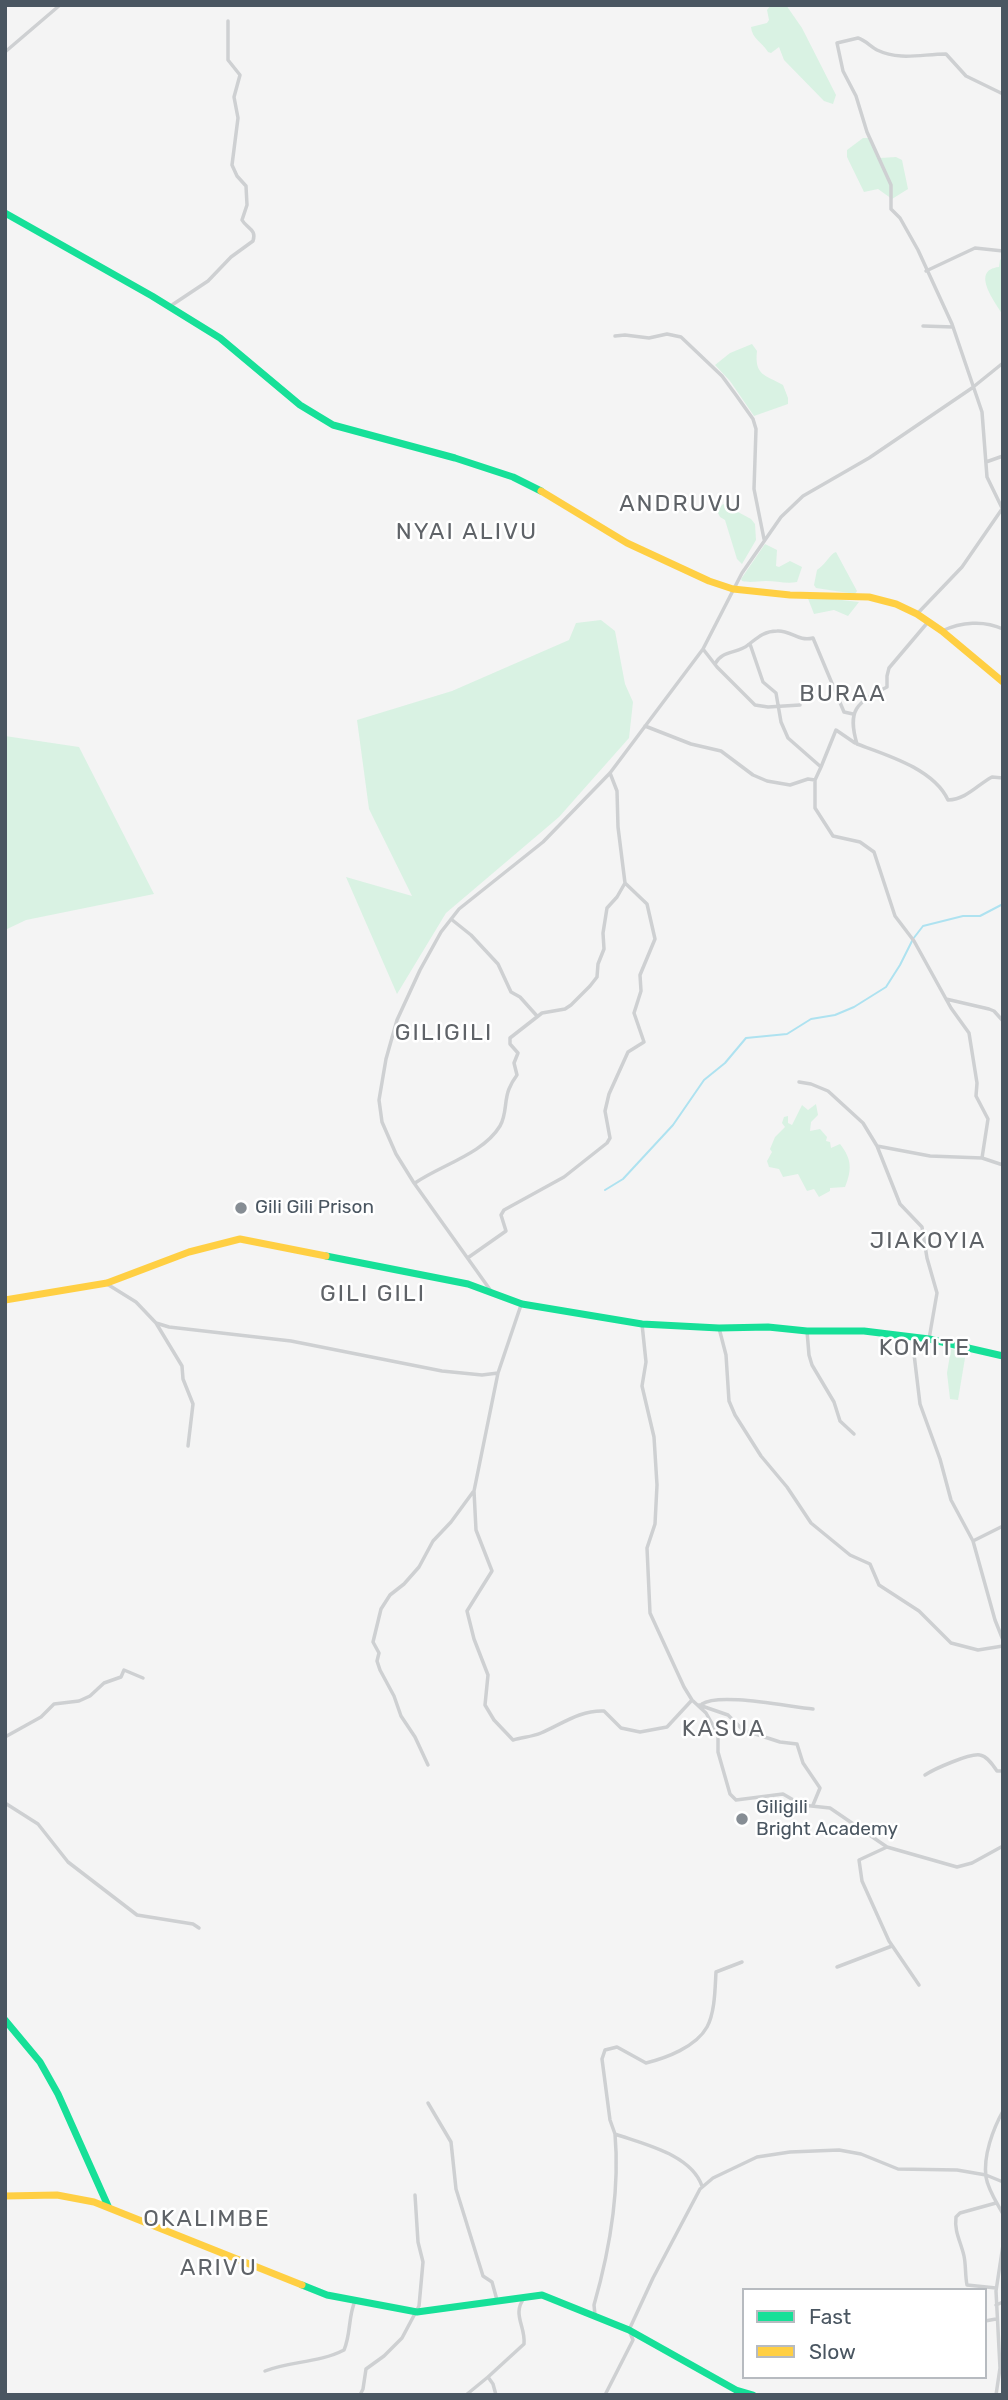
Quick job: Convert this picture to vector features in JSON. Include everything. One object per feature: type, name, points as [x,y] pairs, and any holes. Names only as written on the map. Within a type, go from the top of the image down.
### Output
[{"type":"street","points":[[5,52],[60,5]]},
{"type":"street","points":[[169,307],[208,281],[231,257],[253,241],[254,237],[253,230],[242,220],[247,205],[246,186],[232,165],[239,118],[234,97],[240,75],[228,60],[228,22]]},
{"type":"street","points":[[917,614],[968,560],[1002,509],[988,482],[984,419],[954,327],[904,225],[891,209],[890,183],[844,71],[837,43],[858,37],[878,50],[897,56],[947,54],[966,76],[1003,94]]},
{"type":"street","points":[[5,213],[220,338],[290,397],[327,422],[513,477],[627,543],[709,581],[733,589],[790,595],[869,597],[896,604],[942,631],[1003,682]]},
{"type":"street","points":[[926,271],[975,248],[1003,251]]},
{"type":"street","points":[[923,326],[954,327]]},
{"type":"street","points":[[615,336],[649,338],[667,334],[681,337],[722,376],[737,395],[756,429],[753,482],[764,539]]},
{"type":"street","points":[[491,1291],[414,1183],[382,1122],[379,1100],[386,1059],[397,1020],[420,970],[451,919],[543,842],[610,773],[703,649],[733,589],[781,517],[803,496],[852,468],[972,388],[1003,363]]},
{"type":"street","points":[[986,462],[1003,456]]},
{"type":"street","points":[[857,744],[851,723],[853,715],[870,696],[887,687],[889,668],[928,621]]},
{"type":"street","points":[[942,631],[979,623],[1003,629]]},
{"type":"street","points":[[715,664],[722,656],[750,644],[758,636],[776,631],[789,632],[801,639],[815,639],[841,706],[847,714],[853,715]]},
{"type":"street","points":[[750,644],[764,682],[775,693],[782,725],[792,743],[821,767]]},
{"type":"street","points":[[703,649],[755,705],[800,705]]},
{"type":"street","points":[[645,726],[691,744],[721,751],[753,775],[767,781],[790,786],[808,779],[815,780]]},
{"type":"street","points":[[982,1158],[988,1118],[976,1096],[978,1083],[969,1033],[946,999],[914,941],[895,916],[874,852],[860,842],[833,836],[815,808],[815,780],[836,730],[857,744],[932,778],[943,789],[948,800],[971,793],[992,777],[1003,778]]},
{"type":"street","points":[[414,1183],[478,1147],[498,1129],[504,1116],[509,1089],[517,1074],[514,1063],[518,1054],[510,1044],[510,1038],[537,1016],[571,1005],[597,977],[604,944],[607,908],[625,883],[617,792],[610,773]]},
{"type":"street","points":[[469,1257],[506,1231],[501,1215],[504,1210],[564,1177],[603,1148],[610,1138],[605,1105],[628,1052],[643,1045],[635,1013],[641,991],[640,975],[655,939],[646,904],[625,883]]},
{"type":"street","points":[[451,919],[471,935],[498,964],[513,995],[520,997],[537,1016]]},
{"type":"street","points":[[946,999],[989,1009],[1003,1021]]},
{"type":"street","points":[[799,1083],[816,1086],[838,1099],[868,1129],[900,1204],[922,1227],[925,1233],[925,1251],[937,1293],[929,1339]]},
{"type":"street","points":[[877,1146],[930,1156],[982,1158],[1003,1165]]},
{"type":"street","points":[[5,1300],[105,1283],[207,1245],[240,1239],[468,1284],[522,1304],[642,1324],[864,1331],[929,1339],[1003,1356]]},
{"type":"street","points":[[105,1283],[136,1302],[156,1323],[182,1366],[183,1379],[194,1406],[188,1446]]},
{"type":"street","points":[[522,1304],[498,1373],[474,1491],[476,1530],[492,1571],[469,1607],[468,1615],[488,1675],[485,1705],[494,1720],[513,1741],[540,1733],[577,1715],[592,1711],[604,1711],[621,1728],[637,1733],[667,1727],[692,1700]]},
{"type":"street","points":[[156,1323],[185,1329],[291,1341],[442,1371],[482,1375],[498,1373]]},
{"type":"street","points":[[642,1324],[646,1362],[642,1387],[654,1437],[657,1485],[656,1524],[647,1548],[650,1613],[692,1700],[728,1715],[743,1730],[780,1742],[797,1744],[803,1763],[820,1788],[813,1805]]},
{"type":"street","points":[[719,1328],[726,1355],[729,1401],[735,1415],[761,1456],[788,1487],[811,1523],[850,1555],[870,1564],[879,1585],[919,1611],[951,1643],[978,1650],[1003,1646]]},
{"type":"street","points":[[807,1331],[812,1365],[834,1402],[840,1421],[854,1434]]},
{"type":"street","points":[[917,1338],[914,1354],[920,1404],[951,1500],[973,1541],[1003,1640]]},
{"type":"street","points":[[428,1765],[415,1737],[401,1716],[377,1661],[379,1653],[373,1642],[381,1609],[390,1595],[419,1567],[432,1541],[451,1522],[474,1491]]},
{"type":"street","points":[[973,1541],[1003,1526]]},
{"type":"street","points":[[5,1737],[41,1717],[54,1704],[79,1701],[90,1696],[104,1683],[121,1677],[124,1670],[143,1678]]},
{"type":"street","points":[[699,1704],[709,1700],[733,1700],[813,1709]]},
{"type":"street","points":[[699,1704],[718,1734],[718,1752],[733,1798],[742,1800],[780,1793],[802,1805],[830,1808],[887,1847],[938,1863],[962,1867],[1003,1846]]},
{"type":"street","points":[[925,1775],[943,1764],[977,1755],[987,1759],[997,1770],[1003,1771]]},
{"type":"street","points":[[5,1803],[38,1824],[68,1862],[137,1915],[193,1924],[199,1928]]},
{"type":"street","points":[[887,1847],[861,1859],[859,1863],[866,1891],[892,1946],[919,1985]]},
{"type":"street","points":[[837,1966],[892,1946]]},
{"type":"street","points":[[595,2316],[594,2305],[609,2246],[616,2173],[615,2134],[610,2120],[602,2059],[605,2050],[617,2047],[646,2063],[684,2048],[705,2030],[716,1972],[742,1962]]},
{"type":"street","points":[[5,2020],[40,2063],[58,2094],[108,2206]]},
{"type":"street","points":[[428,2103],[450,2138],[453,2173],[463,2217],[484,2276],[492,2282],[497,2300]]},
{"type":"street","points":[[1003,2111],[993,2130],[986,2175],[1003,2214]]},
{"type":"street","points":[[615,2134],[673,2157],[694,2171],[702,2186]]},
{"type":"street","points":[[629,2330],[687,2210],[702,2186],[757,2157],[801,2151],[839,2150],[861,2154],[898,2169],[950,2169],[986,2175],[1003,2182]]},
{"type":"street","points":[[360,2395],[366,2369],[402,2338],[417,2312],[422,2289],[423,2262],[418,2242],[415,2194]]},
{"type":"street","points":[[5,2196],[79,2196],[321,2293],[355,2301],[417,2312],[526,2296],[543,2296],[629,2330],[736,2390],[753,2395]]},
{"type":"street","points":[[996,2203],[960,2213],[955,2221],[964,2256],[967,2285],[996,2288]]},
{"type":"street","points":[[996,2395],[1000,2368],[996,2288],[1003,2245]]},
{"type":"street","points":[[466,2395],[524,2344],[525,2337],[518,2317],[519,2306],[526,2296]]},
{"type":"street","points":[[265,2371],[344,2350],[348,2341],[349,2316],[355,2301]]},
{"type":"street","points":[[996,2305],[1003,2302]]},
{"type":"street","points":[[987,2321],[996,2319]]},
{"type":"street","points":[[605,2395],[633,2340],[629,2330]]},
{"type":"street","points":[[488,2377],[496,2395]]},
{"type":"green space","points":[[771,5],[786,5],[802,28],[836,95],[833,104],[824,101],[784,60],[779,47],[771,53],[768,52],[753,35],[751,27],[769,20],[767,10]]},
{"type":"green space","points":[[863,138],[869,138],[880,158],[896,157],[902,160],[908,189],[892,199],[878,189],[864,192],[847,157],[847,150]]},
{"type":"green space","points":[[1003,258],[1003,315],[985,280],[986,274],[999,267]]},
{"type":"green space","points":[[752,344],[757,351],[759,370],[783,385],[788,398],[788,404],[754,416],[730,381],[715,365],[730,353]]},
{"type":"green space","points":[[723,504],[751,519],[755,524],[756,540],[742,564],[737,559],[725,520],[717,511]]},
{"type":"green space","points":[[765,544],[777,550],[776,566],[790,561],[802,567],[797,582],[742,581]]},
{"type":"green space","points":[[836,552],[857,591],[855,594],[816,588],[814,585],[817,570]]},
{"type":"green space","points":[[807,596],[859,602],[848,616],[834,610],[814,614]]},
{"type":"green space","points":[[601,620],[615,631],[625,684],[633,702],[629,738],[559,817],[446,913],[397,994],[346,877],[412,896],[369,809],[357,720],[452,691],[569,640],[576,623]]},
{"type":"green space","points":[[5,736],[79,747],[154,894],[26,920],[5,930]]},
{"type":"green space","points":[[816,1104],[818,1115],[811,1122],[810,1131],[820,1129],[827,1137],[826,1141],[830,1142],[831,1148],[840,1144],[850,1165],[845,1187],[830,1188],[830,1191],[819,1197],[814,1189],[807,1191],[798,1174],[783,1177],[779,1169],[769,1167],[767,1161],[775,1137],[785,1127],[782,1123],[784,1117],[788,1116],[788,1123],[792,1125],[802,1105],[808,1110]]},
{"type":"green space","points":[[951,1349],[966,1352],[958,1400],[950,1399],[947,1373]]},
{"type":"waterway","points":[[605,1190],[623,1179],[673,1125],[704,1080],[725,1063],[746,1038],[787,1034],[811,1019],[835,1015],[854,1007],[886,987],[923,926],[963,916],[980,916],[1003,904]]},
{"type":"traffic: fast","points":[[5,213],[152,296],[220,338],[300,405],[333,425],[455,458],[513,477],[541,491]]},
{"type":"traffic: fast","points":[[326,1256],[468,1284],[522,1304],[642,1324],[864,1331],[929,1339],[1003,1356]]},
{"type":"traffic: fast","points":[[5,2020],[40,2062],[58,2094],[108,2206]]},
{"type":"traffic: fast","points":[[302,2285],[327,2295],[417,2312],[542,2295],[629,2330],[736,2390],[753,2395]]},
{"type":"traffic: slow","points":[[541,491],[627,543],[709,581],[733,589],[790,595],[869,597],[896,604],[942,631],[1003,682]]},
{"type":"traffic: slow","points":[[5,1300],[107,1283],[189,1252],[240,1239],[326,1256]]},
{"type":"traffic: slow","points":[[5,2196],[57,2195],[94,2202],[302,2285]]},
{"type":"place","name":"Gili Gili Prison","points":[[241,1208]]},
{"type":"place","name":"Giligili Bright Academy","points":[[742,1819]]},
{"type":"district","name":"ANDRUVU","points":[[681,504]]},
{"type":"district","name":"NYAI ALIVU","points":[[467,532]]},
{"type":"district","name":"BURAA","points":[[843,694]]},
{"type":"district","name":"GILIGILI","points":[[444,1033]]},
{"type":"district","name":"JIAKOYIA","points":[[928,1241]]},
{"type":"district","name":"GILI GILI","points":[[373,1294]]},
{"type":"district","name":"KOMITE","points":[[925,1348]]},
{"type":"district","name":"KASUA","points":[[724,1729]]},
{"type":"district","name":"OKALIMBE","points":[[207,2219]]},
{"type":"district","name":"ARIVU","points":[[219,2268]]}]
